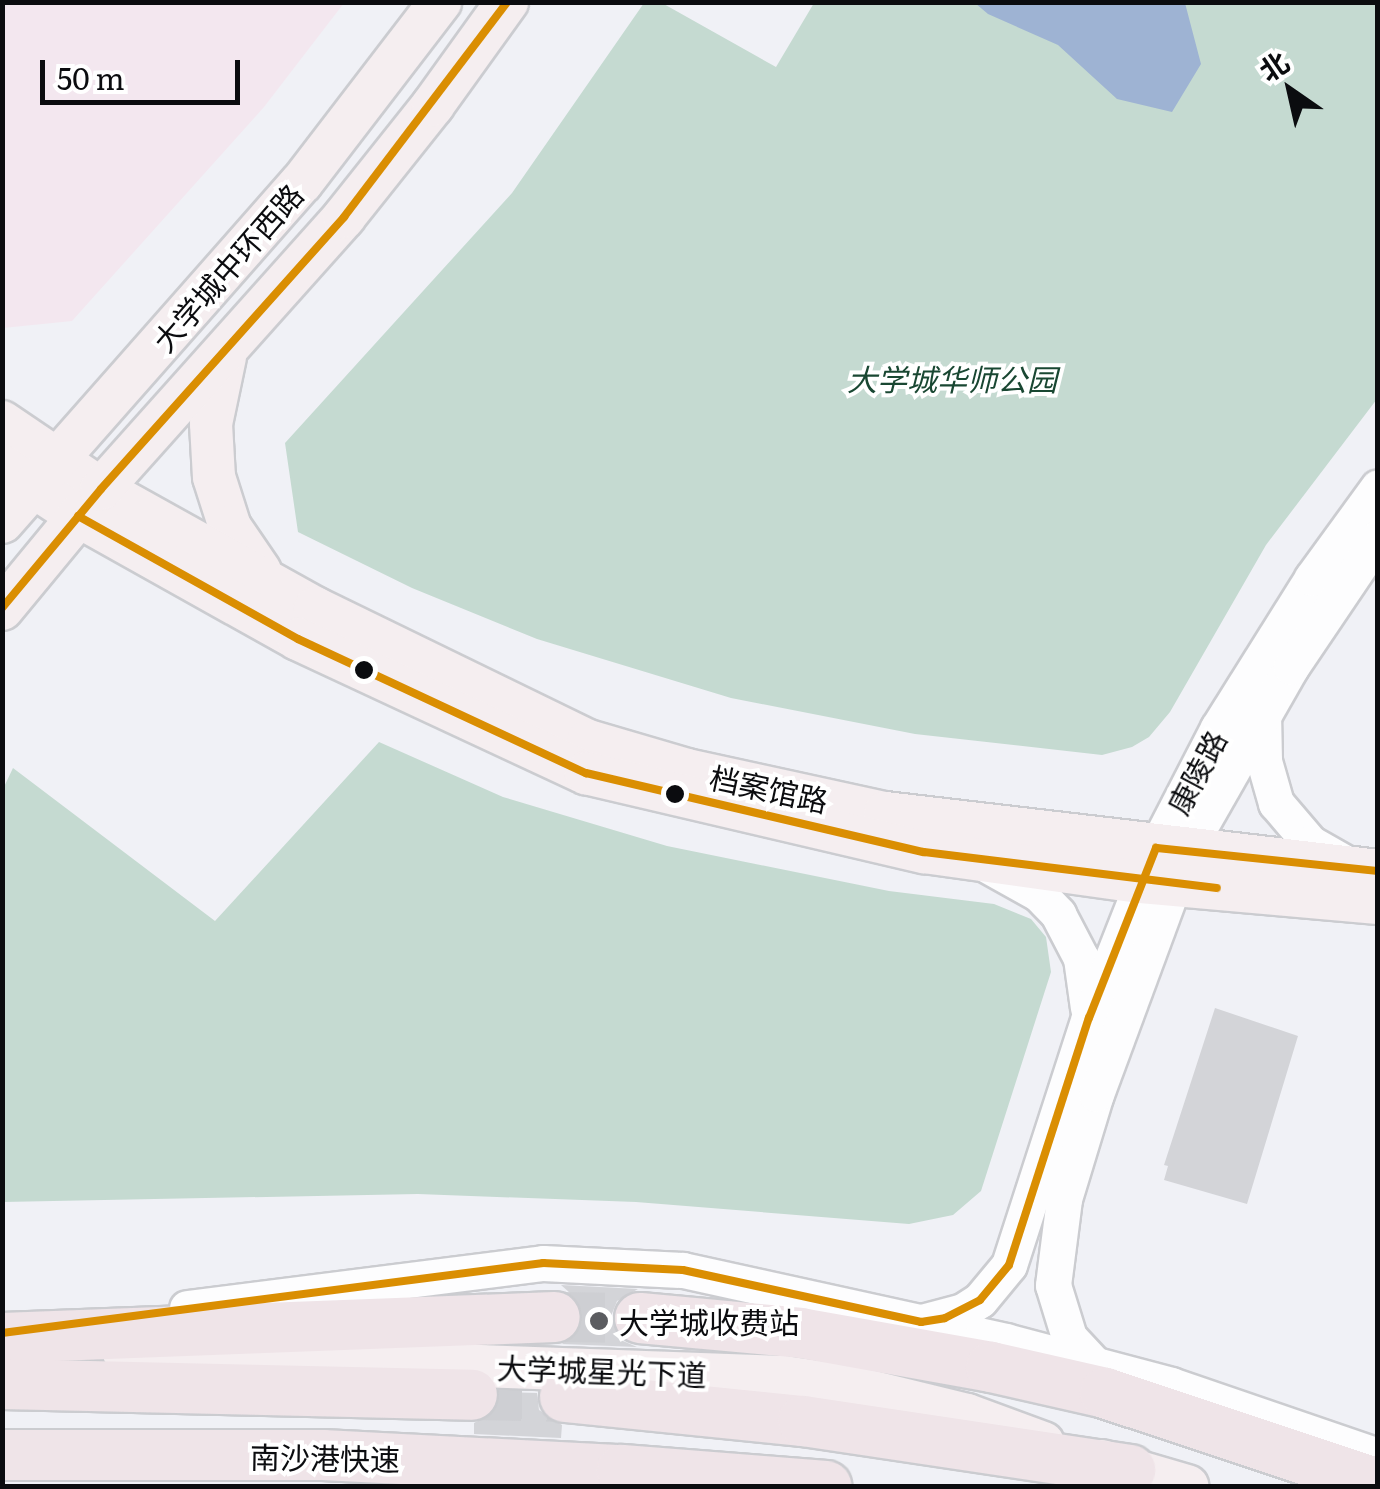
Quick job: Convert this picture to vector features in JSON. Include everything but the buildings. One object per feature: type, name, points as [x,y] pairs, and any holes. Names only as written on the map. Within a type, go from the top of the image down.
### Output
[{"type":"highway","points":[[2,1338],[555,1316]]},
{"type":"highway","points":[[640,1318],[801,1333],[990,1367],[1105,1393],[1378,1484]]},
{"type":"highway","points":[[2,1384],[472,1395]]},
{"type":"highway","points":[[565,1397],[803,1421],[1130,1470]]},
{"type":"highway","name":"南沙港快速","points":[[2,1455],[323,1455],[622,1470],[826,1486]]},
{"type":"main road","name":"大学城中环西路","points":[[2,522],[29,472],[302,182],[440,2]]},
{"type":"main road","name":"大学城中环西路","points":[[2,609],[389,162],[507,2]]},
{"type":"main road","points":[[228,350],[211,424],[217,490],[243,550],[275,586]]},
{"type":"main road","points":[[2,422],[29,472],[90,503]]},
{"type":"main road","name":"档案馆路","points":[[90,503],[275,586],[588,742],[705,774],[1164,867]]},
{"type":"main road","name":"档案馆路","points":[[90,503],[298,639],[586,774],[847,838],[977,860],[1371,881]]},
{"type":"main road","name":"大学城星光下道","points":[[2,1338],[169,1356],[784,1377],[852,1386],[967,1416],[1187,1486]]},
{"type":"street","name":"康陵路","points":[[1096,1365],[1069,1338],[1058,1311],[1054,1255],[1064,1199],[1164,867],[1218,728],[1312,578],[1378,487]]},
{"type":"street","name":"康陵路","points":[[920,1322],[963,1311],[998,1284],[1009,1265],[1089,1018],[1164,867],[1378,538]]},
{"type":"street","points":[[1263,714],[1264,761],[1276,804],[1310,843],[1371,881]]},
{"type":"street","points":[[977,860],[1039,894],[1058,914],[1081,958],[1089,1018]]},
{"type":"street","points":[[2,1338],[544,1263],[683,1270],[1096,1365],[1188,1390],[1378,1456]]},
{"type":"shaded area","points":[[3,2],[344,3],[264,107],[72,321],[3,328]]},
{"type":"green space","name":"大学城华师公园","points":[[644,3],[662,3],[776,67],[814,3],[1377,3],[1377,399],[1266,545],[1170,712],[1149,737],[1132,747],[1102,755],[915,734],[731,698],[537,639],[412,588],[298,532],[285,443],[512,193]]},
{"type":"green space","points":[[379,742],[503,797],[667,846],[889,891],[994,904],[1031,919],[1046,937],[1051,972],[981,1191],[953,1215],[909,1224],[636,1202],[418,1194],[3,1202],[2,791],[13,768],[215,921]]},
{"type":"water","points":[[975,3],[1185,3],[1201,64],[1172,112],[1117,99],[1058,45],[988,14]]},
{"type":"tunnel","points":[[555,1317],[640,1318]]},
{"type":"tunnel","points":[[472,1395],[565,1397]]},
{"type":"transit line","points":[[2,608],[101,489],[344,217],[507,2]]},
{"type":"transit line","points":[[78,516],[298,639],[586,773],[924,852],[1217,888]]},
{"type":"transit line","points":[[2,1333],[543,1263],[683,1270],[921,1322],[945,1318],[980,1300],[1009,1265],[1089,1018],[1156,848],[1378,871]]},
{"type":"place","name":"大学城收费站","points":[[599,1321]]}]
